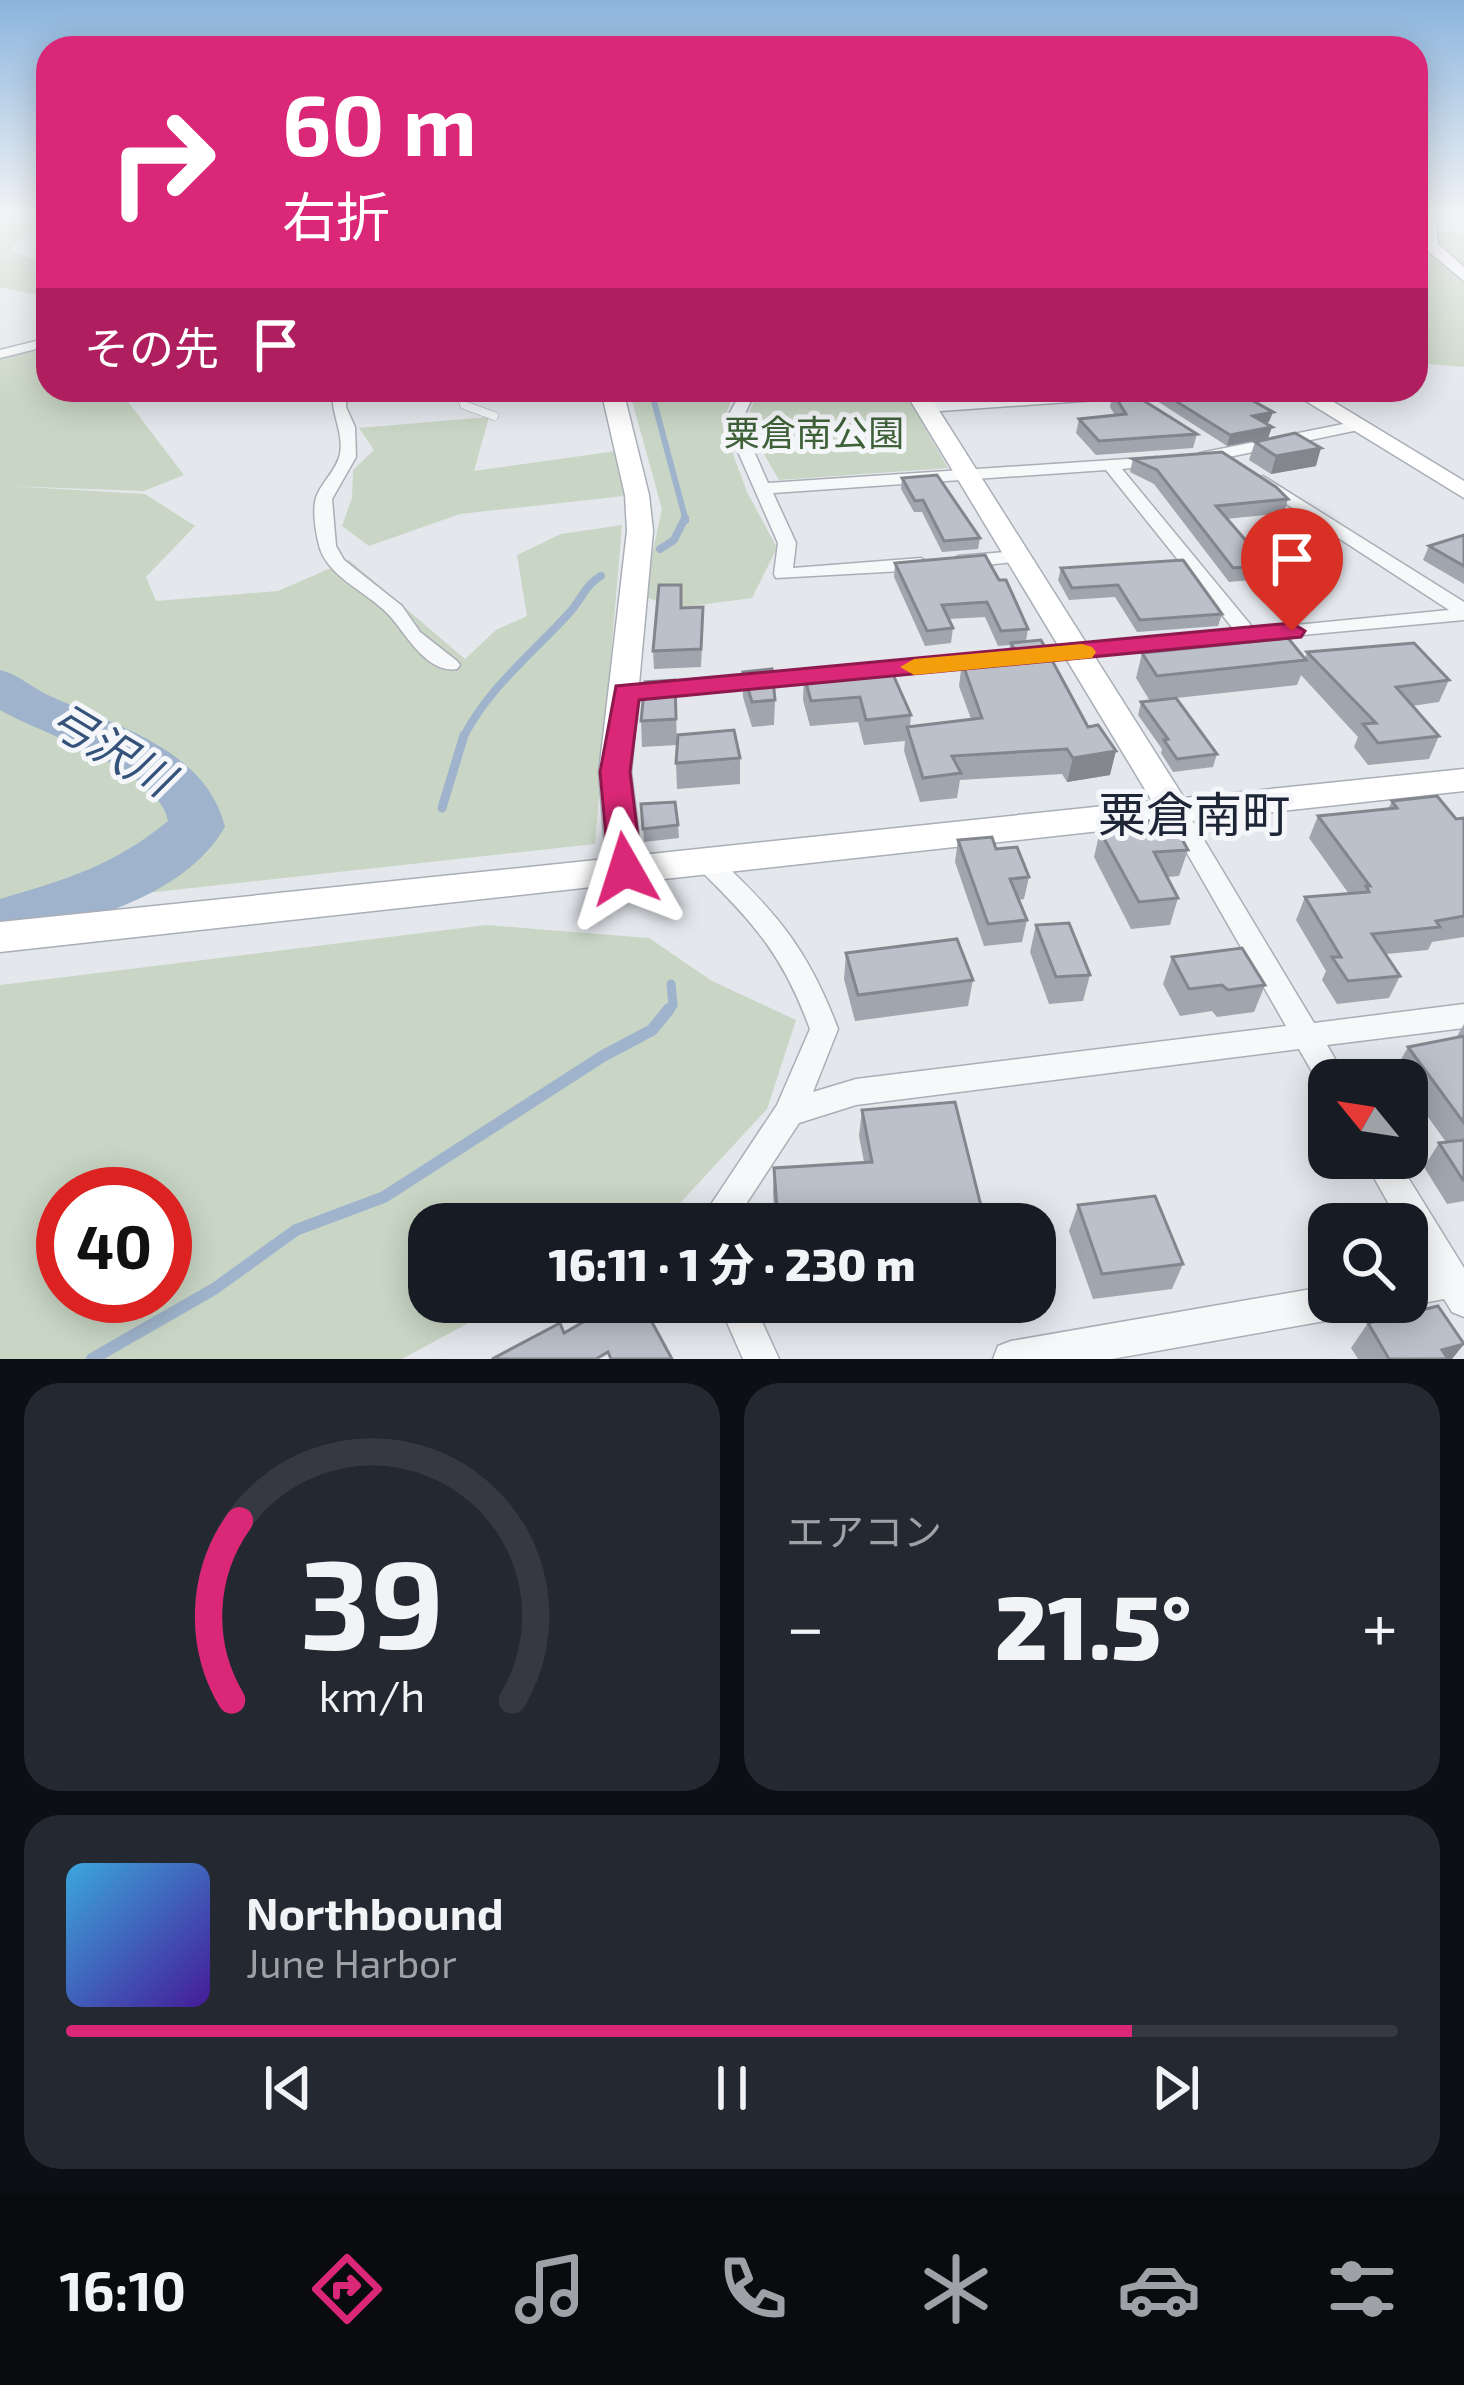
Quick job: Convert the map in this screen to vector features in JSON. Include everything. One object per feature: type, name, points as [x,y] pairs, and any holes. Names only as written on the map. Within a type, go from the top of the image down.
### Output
[{"type":"street","points":[[0,354],[36,345]]},
{"type":"street","points":[[339,402],[347,427],[348,457],[322,499],[327,546],[336,563],[395,610],[413,636],[450,665]]},
{"type":"street","points":[[615,402],[638,495],[640,531],[615,772],[625,869]]},
{"type":"street","points":[[743,402],[733,422],[787,543],[783,574],[1017,557]]},
{"type":"street","points":[[923,402],[1175,811],[1320,1059]]},
{"type":"street","points":[[1140,402],[1146,406]]},
{"type":"street","points":[[1319,402],[1464,491]]},
{"type":"street","points":[[766,488],[1225,456],[1358,426]]},
{"type":"street","points":[[1205,444],[1464,612]]},
{"type":"street","points":[[1111,466],[1249,635]]},
{"type":"street","points":[[626,692],[1078,653],[1464,612]]},
{"type":"street","points":[[0,937],[1464,780]]},
{"type":"street","points":[[707,862],[785,938],[806,974],[824,1029],[789,1113],[728,1203]]},
{"type":"street","points":[[789,1113],[856,1092],[1464,1016]]},
{"type":"street","points":[[1391,1179],[1458,1291]]},
{"type":"street","points":[[1428,1290],[1458,1291]]},
{"type":"street","points":[[1011,1359],[1308,1307]]},
{"type":"street","points":[[745,1323],[761,1359]]},
{"type":"lane","points":[[463,402],[494,416]]},
{"type":"green space","points":[[0,276],[36,276],[36,294],[0,287]]},
{"type":"green space","points":[[1428,276],[1464,276],[1464,367],[1428,364]]},
{"type":"green space","points":[[36,345],[36,402],[128,402],[184,475],[144,491],[8,486],[145,494],[195,526],[146,577],[156,601],[278,591],[349,560],[465,659],[496,630],[527,616],[517,555],[561,534],[622,525],[595,844],[0,909],[0,354]]},
{"type":"green space","points":[[632,402],[730,402],[722,424],[747,492],[777,548],[752,598],[676,608],[643,596],[662,509]]},
{"type":"green space","name":"粟倉南公園","points":[[754,402],[910,402],[948,468],[779,480],[745,421]]},
{"type":"green space","points":[[489,417],[474,471],[616,451],[624,496],[460,514],[369,546],[342,526],[352,498],[353,470],[374,450],[359,428]]},
{"type":"green space","points":[[486,925],[649,938],[712,981],[796,1020],[767,1109],[680,1203],[408,1203],[408,1323],[468,1323],[402,1359],[0,1359],[0,985]]},
{"type":"building","points":[[1119,402],[1146,402],[1197,434],[1099,441],[1079,419],[1126,414]]},
{"type":"building","points":[[1177,402],[1255,402],[1273,412],[1253,416],[1272,427],[1230,435]]},
{"type":"building","points":[[1295,433],[1321,448],[1276,456],[1255,442]]},
{"type":"building","points":[[1222,452],[1288,499],[1216,506],[1267,565],[1233,568],[1157,470],[1133,459]]},
{"type":"building","points":[[937,475],[980,538],[944,541],[923,500],[915,501],[902,478]]},
{"type":"building","points":[[1464,535],[1464,566],[1429,546]]},
{"type":"building","points":[[985,555],[999,580],[1006,580],[1028,629],[1001,631],[987,602],[942,605],[953,628],[927,631],[895,563]]},
{"type":"building","points":[[1183,560],[1222,614],[1140,620],[1118,585],[1072,588],[1061,568]]},
{"type":"building","points":[[659,585],[681,585],[681,608],[703,607],[701,649],[653,651]]},
{"type":"building","points":[[1288,638],[1306,660],[1157,676],[1142,653]]},
{"type":"building","points":[[1041,640],[1088,727],[1098,725],[1116,751],[1073,758],[1067,749],[952,756],[961,773],[923,778],[907,727],[982,718],[962,662],[1019,658],[1011,643]]},
{"type":"building","points":[[1414,643],[1449,680],[1396,687],[1439,736],[1378,743],[1363,724],[1376,723],[1307,652]]},
{"type":"building","points":[[772,669],[775,700],[752,702],[743,672]]},
{"type":"building","points":[[891,670],[911,715],[866,720],[860,697],[811,701],[804,675],[836,672],[837,676]]},
{"type":"building","points":[[675,680],[676,719],[641,721],[645,682]]},
{"type":"building","points":[[1176,698],[1217,754],[1177,759],[1141,702]]},
{"type":"building","points":[[734,730],[740,758],[676,763],[678,735]]},
{"type":"building","points":[[1437,796],[1456,819],[1464,818],[1464,916],[1436,921],[1440,927],[1372,934],[1400,976],[1348,981],[1332,957],[1341,957],[1305,897],[1369,892],[1366,886],[1370,886],[1318,816],[1397,808],[1392,801]]},
{"type":"building","points":[[675,802],[678,825],[643,829],[641,804]]},
{"type":"building","points":[[1171,819],[1188,850],[1154,852],[1178,898],[1139,902],[1100,831],[1151,828],[1147,821]]},
{"type":"building","points":[[992,837],[996,849],[1017,847],[1029,877],[1010,879],[1027,920],[988,924],[958,840]]},
{"type":"building","points":[[1069,923],[1090,975],[1056,977],[1036,925]]},
{"type":"building","points":[[957,939],[973,980],[858,995],[846,953]]},
{"type":"building","points":[[1242,948],[1265,985],[1189,989],[1172,957]]},
{"type":"building","points":[[1464,1036],[1464,1123],[1428,1074],[1428,1059],[1417,1059],[1408,1047]]},
{"type":"building","points":[[955,1102],[980,1203],[776,1203],[774,1168],[872,1162],[862,1110]]},
{"type":"building","points":[[1464,1140],[1464,1180],[1463,1180],[1439,1143]]},
{"type":"building","points":[[1155,1196],[1183,1264],[1102,1274],[1078,1205]]},
{"type":"building","points":[[1438,1306],[1464,1344],[1442,1350],[1448,1359],[1389,1359],[1368,1323],[1428,1323],[1428,1308]]},
{"type":"building","points":[[560,1323],[564,1333],[581,1323],[652,1323],[672,1359],[611,1359],[608,1352],[596,1359],[492,1359]]},
{"type":"waterway","points":[[654,402],[686,521]]},
{"type":"waterway","points":[[660,549],[674,540],[685,518]]},
{"type":"waterway","points":[[463,738],[498,687],[601,576]]},
{"type":"waterway","name":"弓沢川","points":[[0,685],[19,701],[148,761],[191,799],[197,827],[149,868],[85,896],[0,922]]},
{"type":"waterway","points":[[442,808],[463,738]]},
{"type":"waterway","points":[[667,1012],[673,1005],[671,984]]},
{"type":"waterway","points":[[92,1359],[214,1289],[296,1230],[384,1197],[603,1056],[652,1030],[669,1009]]},
{"type":"slow traffic","points":[[914,667],[1082,652]]},
{"type":"district","name":"粟倉南町","points":[[1194,815]]},
{"type":"route","points":[[625,869],[615,772],[626,692],[1292,631]]}]
